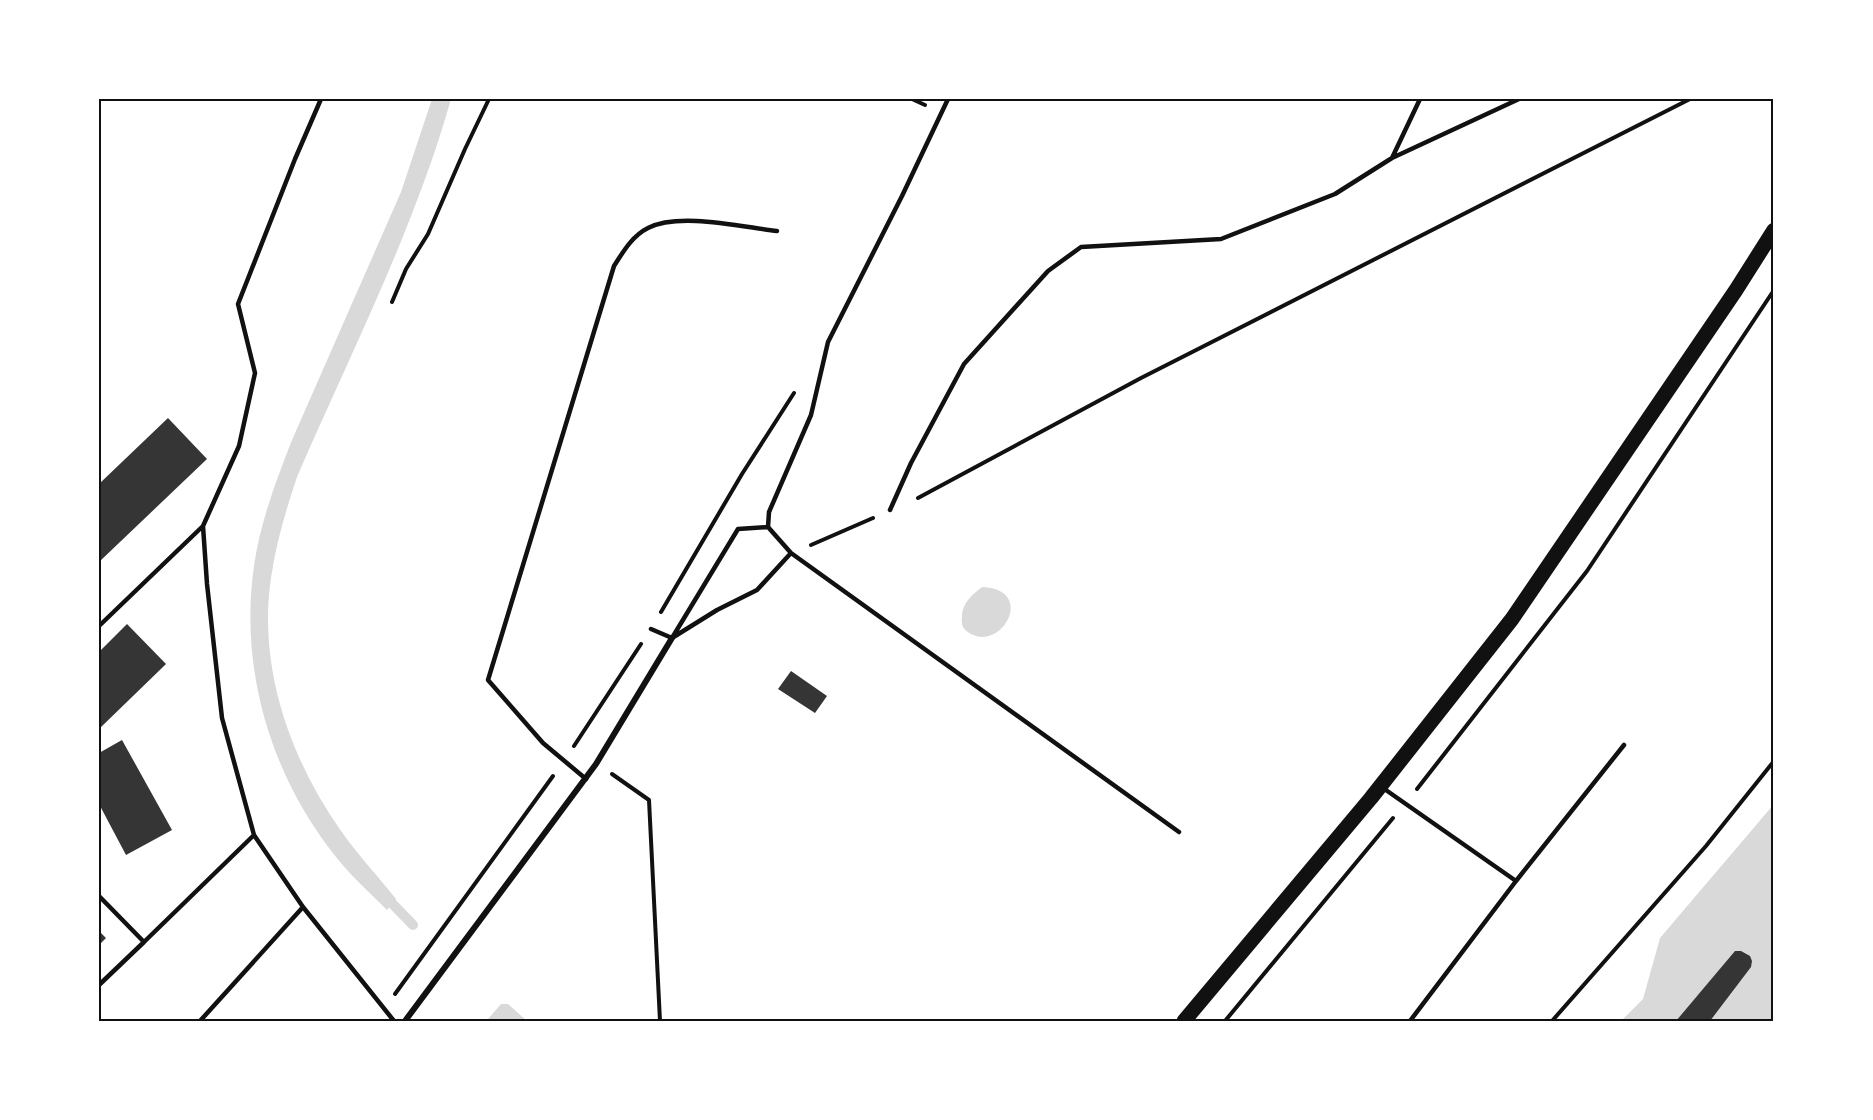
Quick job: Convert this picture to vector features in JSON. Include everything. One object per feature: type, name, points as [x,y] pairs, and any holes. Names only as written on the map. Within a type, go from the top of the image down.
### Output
[{"type":"main road","points":[[1184,1021],[1380,787],[1512,619],[1774,230]]},
{"type":"street","points":[[405,1021],[596,764],[672,638]]},
{"type":"lane","points":[[99,626],[203,526],[239,446],[255,373],[238,304],[321,99]]},
{"type":"lane","points":[[948,99],[828,342],[812,415],[769,512],[768,527],[791,554],[1179,832]]},
{"type":"lane","points":[[1392,158],[1420,99]]},
{"type":"lane","points":[[890,510],[911,464],[964,364],[1048,271],[1081,247],[1221,239],[1335,194],[1392,158],[1519,99]]},
{"type":"lane","points":[[586,778],[543,743],[488,680],[614,266],[628,244],[646,228],[665,222],[703,221],[777,231]]},
{"type":"lane","points":[[203,526],[222,718],[254,835],[303,908],[394,1021]]},
{"type":"lane","points":[[672,638],[738,529],[768,527]]},
{"type":"lane","points":[[672,638],[717,610],[757,591],[791,554]]},
{"type":"lane","points":[[651,629],[672,638]]},
{"type":"lane","points":[[1410,1021],[1516,881],[1624,746]]},
{"type":"lane","points":[[1380,787],[1516,881]]},
{"type":"lane","points":[[99,985],[254,835]]},
{"type":"lane","points":[[99,896],[144,942]]},
{"type":"lane","points":[[200,1021],[303,908]]},
{"type":"path","points":[[392,302],[406,269],[428,234],[489,99]]},
{"type":"path","points":[[791,554],[929,494],[1141,378],[1690,99]]},
{"type":"path","points":[[384,1009],[564,760],[651,629],[742,474],[797,389]]},
{"type":"path","points":[[1552,1021],[1706,846],[1774,761]]},
{"type":"path","points":[[596,764],[649,800],[660,1021]]},
{"type":"shaded area","points":[[432,99],[451,99],[419,196],[400,243],[297,477],[276,552],[268,611],[269,644],[274,677],[281,709],[292,740],[305,771],[339,828],[396,899],[387,910],[336,857],[313,825],[294,792],[265,720],[256,682],[251,644],[251,605],[257,550],[264,518],[275,487],[292,440],[401,192]]},
{"type":"shaded area","points":[[982,587],[998,590],[1008,598],[1011,607],[1009,618],[1003,627],[994,634],[983,637],[971,634],[962,625],[962,611],[966,603]]},
{"type":"shaded area","points":[[1774,804],[1774,1021],[1606,1021],[1622,1020],[1643,999],[1660,938]]},
{"type":"shaded area","points":[[501,1004],[508,1004],[527,1021],[490,1021],[488,1019]]},
{"type":"building","points":[[168,418],[207,459],[99,562],[99,484]]},
{"type":"building","points":[[127,624],[166,664],[99,729],[99,652]]},
{"type":"building","points":[[791,671],[827,696],[815,713],[778,689]]},
{"type":"building","points":[[122,740],[172,830],[126,855],[99,804],[99,753]]},
{"type":"building","points":[[99,931],[106,938],[99,945]]},
{"type":"building","points":[[1735,951],[1741,951],[1750,956],[1751,967],[1710,1021],[1676,1021]]},
{"type":"waterway","points":[[383,894],[413,925]]}]
